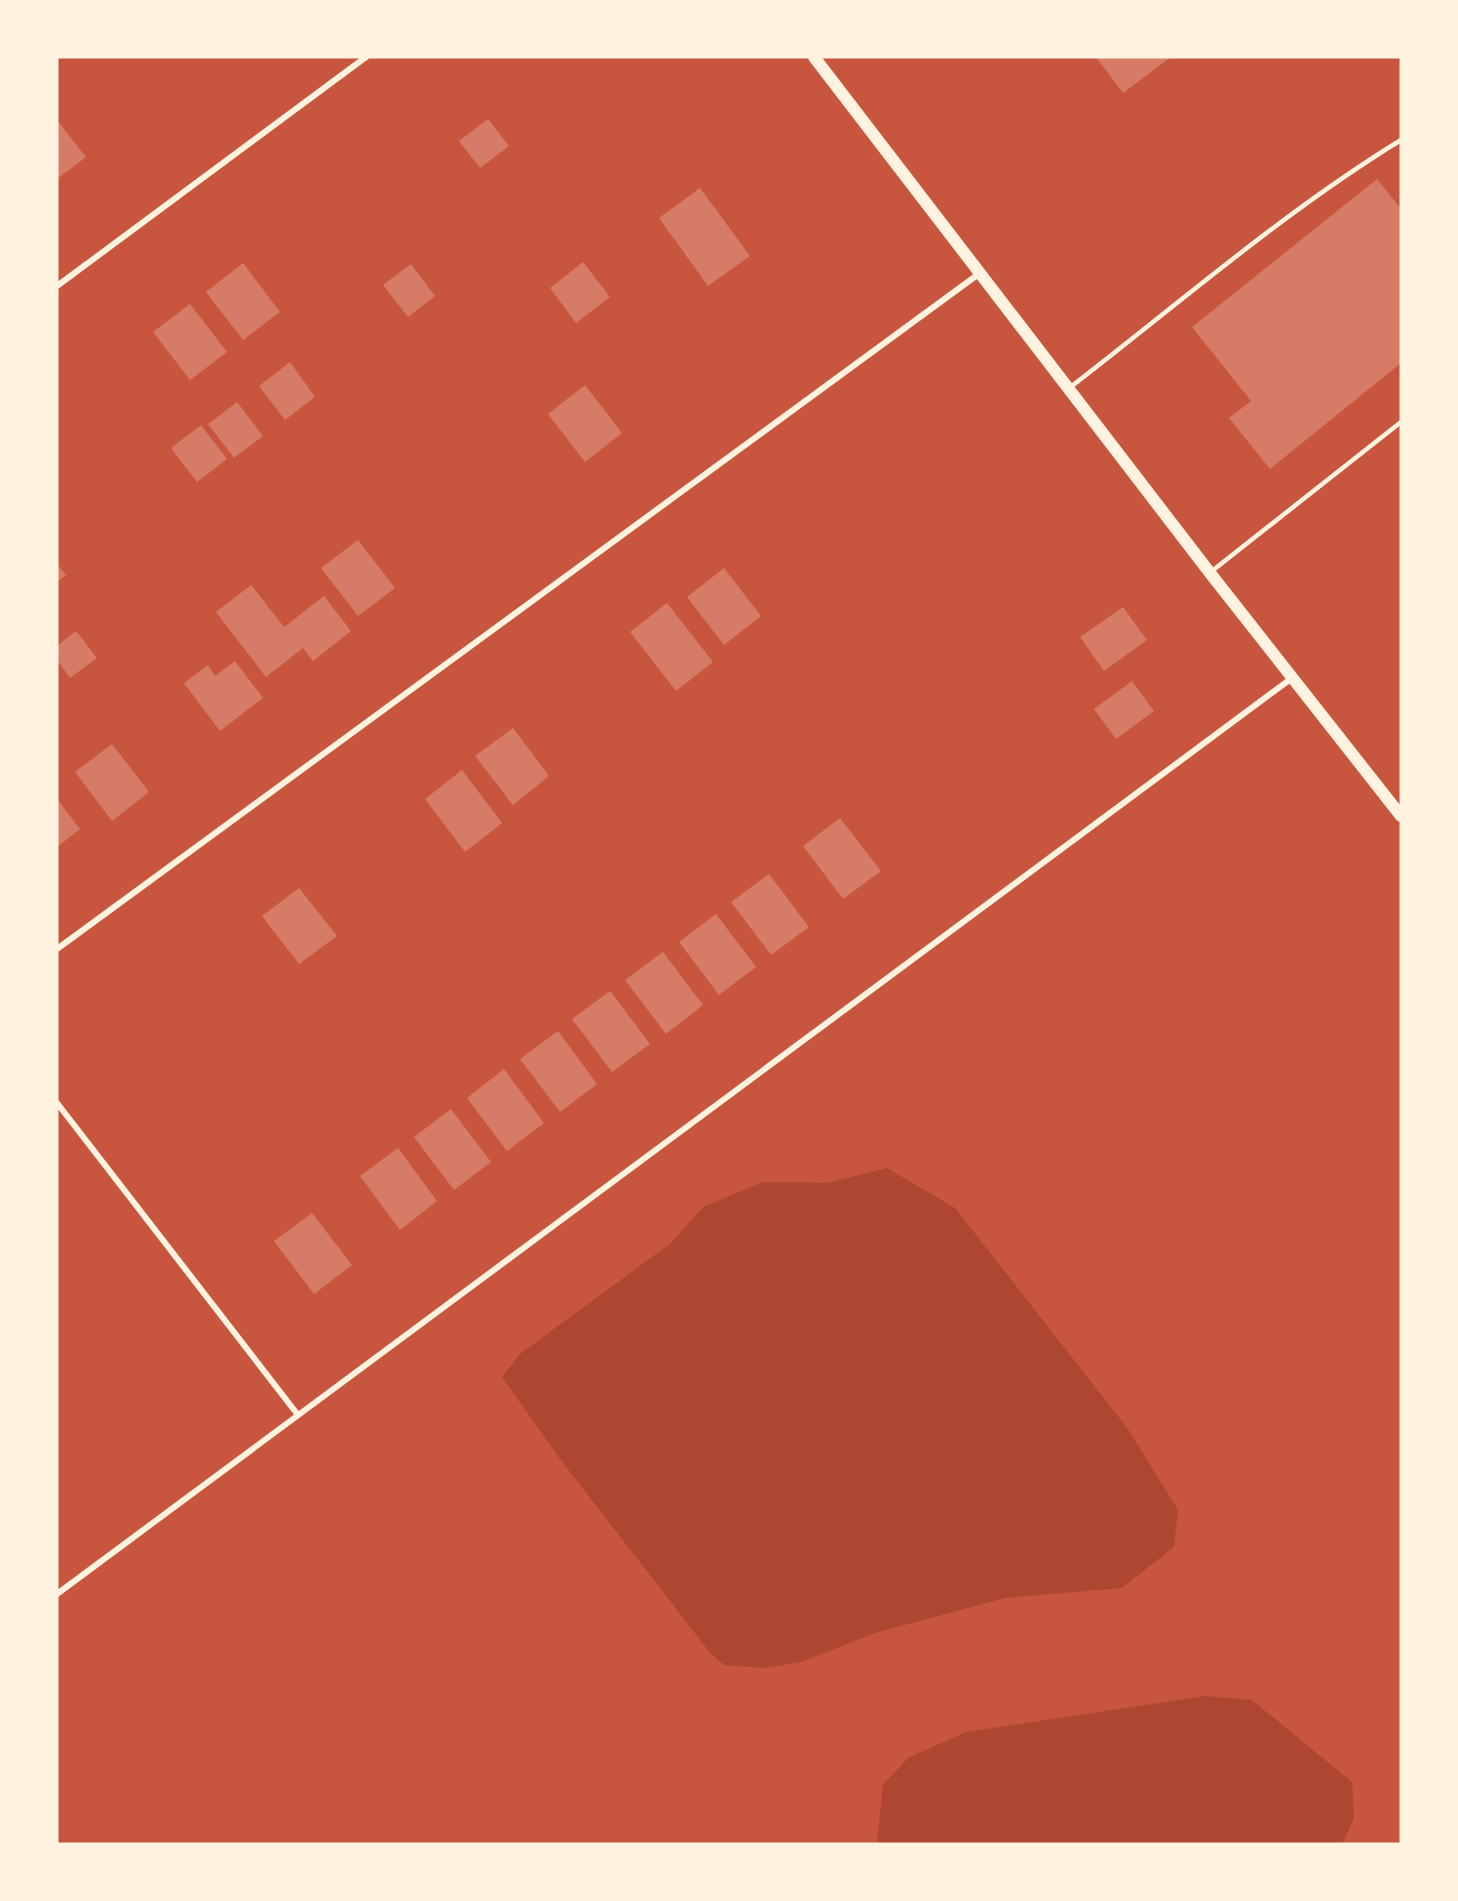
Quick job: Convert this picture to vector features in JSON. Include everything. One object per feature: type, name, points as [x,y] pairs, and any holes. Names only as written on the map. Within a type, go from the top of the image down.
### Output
[{"type":"main road","points":[[814,57],[1210,573],[1401,816]]},
{"type":"street","points":[[57,286],[366,57]]},
{"type":"street","points":[[57,949],[981,273]]},
{"type":"street","points":[[57,1594],[1293,678]]},
{"type":"street","points":[[57,1103],[298,1415]]},
{"type":"lane","points":[[1068,388],[1273,229],[1367,160],[1401,140]]},
{"type":"lane","points":[[1210,573],[1401,422]]},
{"type":"shaded area","points":[[887,1168],[955,1208],[1128,1429],[1178,1510],[1174,1547],[1122,1588],[1005,1598],[875,1633],[801,1662],[765,1668],[724,1665],[711,1654],[560,1459],[502,1377],[520,1354],[671,1243],[703,1207],[763,1182],[828,1183]]},
{"type":"shaded area","points":[[1205,1696],[1252,1700],[1352,1782],[1354,1818],[1342,1844],[877,1844],[883,1785],[908,1758],[966,1732]]},
{"type":"building","points":[[1096,57],[1171,57],[1123,93]]},
{"type":"building","points":[[488,119],[509,146],[480,168],[459,141]]},
{"type":"building","points":[[57,120],[86,157],[57,179]]},
{"type":"building","points":[[1377,179],[1401,209],[1401,363],[1270,469],[1229,418],[1251,401],[1192,327]]},
{"type":"building","points":[[700,188],[750,256],[708,286],[659,218]]},
{"type":"building","points":[[583,262],[610,297],[576,323],[550,288]]},
{"type":"building","points":[[243,263],[280,312],[243,340],[206,292]]},
{"type":"building","points":[[411,264],[435,296],[408,317],[383,285]]},
{"type":"building","points":[[190,304],[227,352],[190,380],[153,332]]},
{"type":"building","points":[[290,362],[315,397],[285,420],[259,386]]},
{"type":"building","points":[[585,385],[622,433],[585,462],[548,414]]},
{"type":"building","points":[[237,402],[263,436],[234,458],[208,424]]},
{"type":"building","points":[[201,425],[227,459],[197,482],[171,448]]},
{"type":"building","points":[[358,540],[395,588],[358,616],[321,568]]},
{"type":"building","points":[[57,564],[66,575],[57,582]]},
{"type":"building","points":[[724,568],[761,616],[724,645],[687,597]]},
{"type":"building","points":[[251,585],[284,627],[324,596],[351,631],[313,661],[303,648],[266,677],[216,612]]},
{"type":"building","points":[[667,603],[713,662],[676,691],[630,632]]},
{"type":"building","points":[[1123,607],[1147,640],[1104,671],[1080,637]]},
{"type":"building","points":[[76,631],[97,658],[70,678],[57,660],[57,646]]},
{"type":"building","points":[[235,661],[263,698],[220,731],[184,683],[208,665],[215,676]]},
{"type":"building","points":[[1132,681],[1154,711],[1116,739],[1094,709]]},
{"type":"building","points":[[513,728],[549,776],[513,805],[475,756]]},
{"type":"building","points":[[112,744],[149,792],[112,821],[75,772]]},
{"type":"building","points":[[462,770],[502,823],[465,852],[425,799]]},
{"type":"building","points":[[57,799],[80,829],[57,847]]},
{"type":"building","points":[[840,818],[881,871],[843,899],[803,846]]},
{"type":"building","points":[[769,874],[809,927],[771,955],[731,902]]},
{"type":"building","points":[[299,888],[337,936],[299,964],[262,916]]},
{"type":"building","points":[[716,914],[756,967],[719,995],[679,942]]},
{"type":"building","points":[[663,952],[703,1005],[666,1034],[625,980]]},
{"type":"building","points":[[610,991],[650,1044],[612,1072],[572,1019]]},
{"type":"building","points":[[558,1031],[597,1084],[560,1112],[520,1059]]},
{"type":"building","points":[[504,1069],[544,1123],[507,1151],[467,1098]]},
{"type":"building","points":[[451,1109],[491,1162],[454,1190],[414,1137]]},
{"type":"building","points":[[398,1148],[437,1201],[400,1230],[360,1176]]},
{"type":"building","points":[[312,1213],[352,1265],[314,1294],[274,1241]]}]
